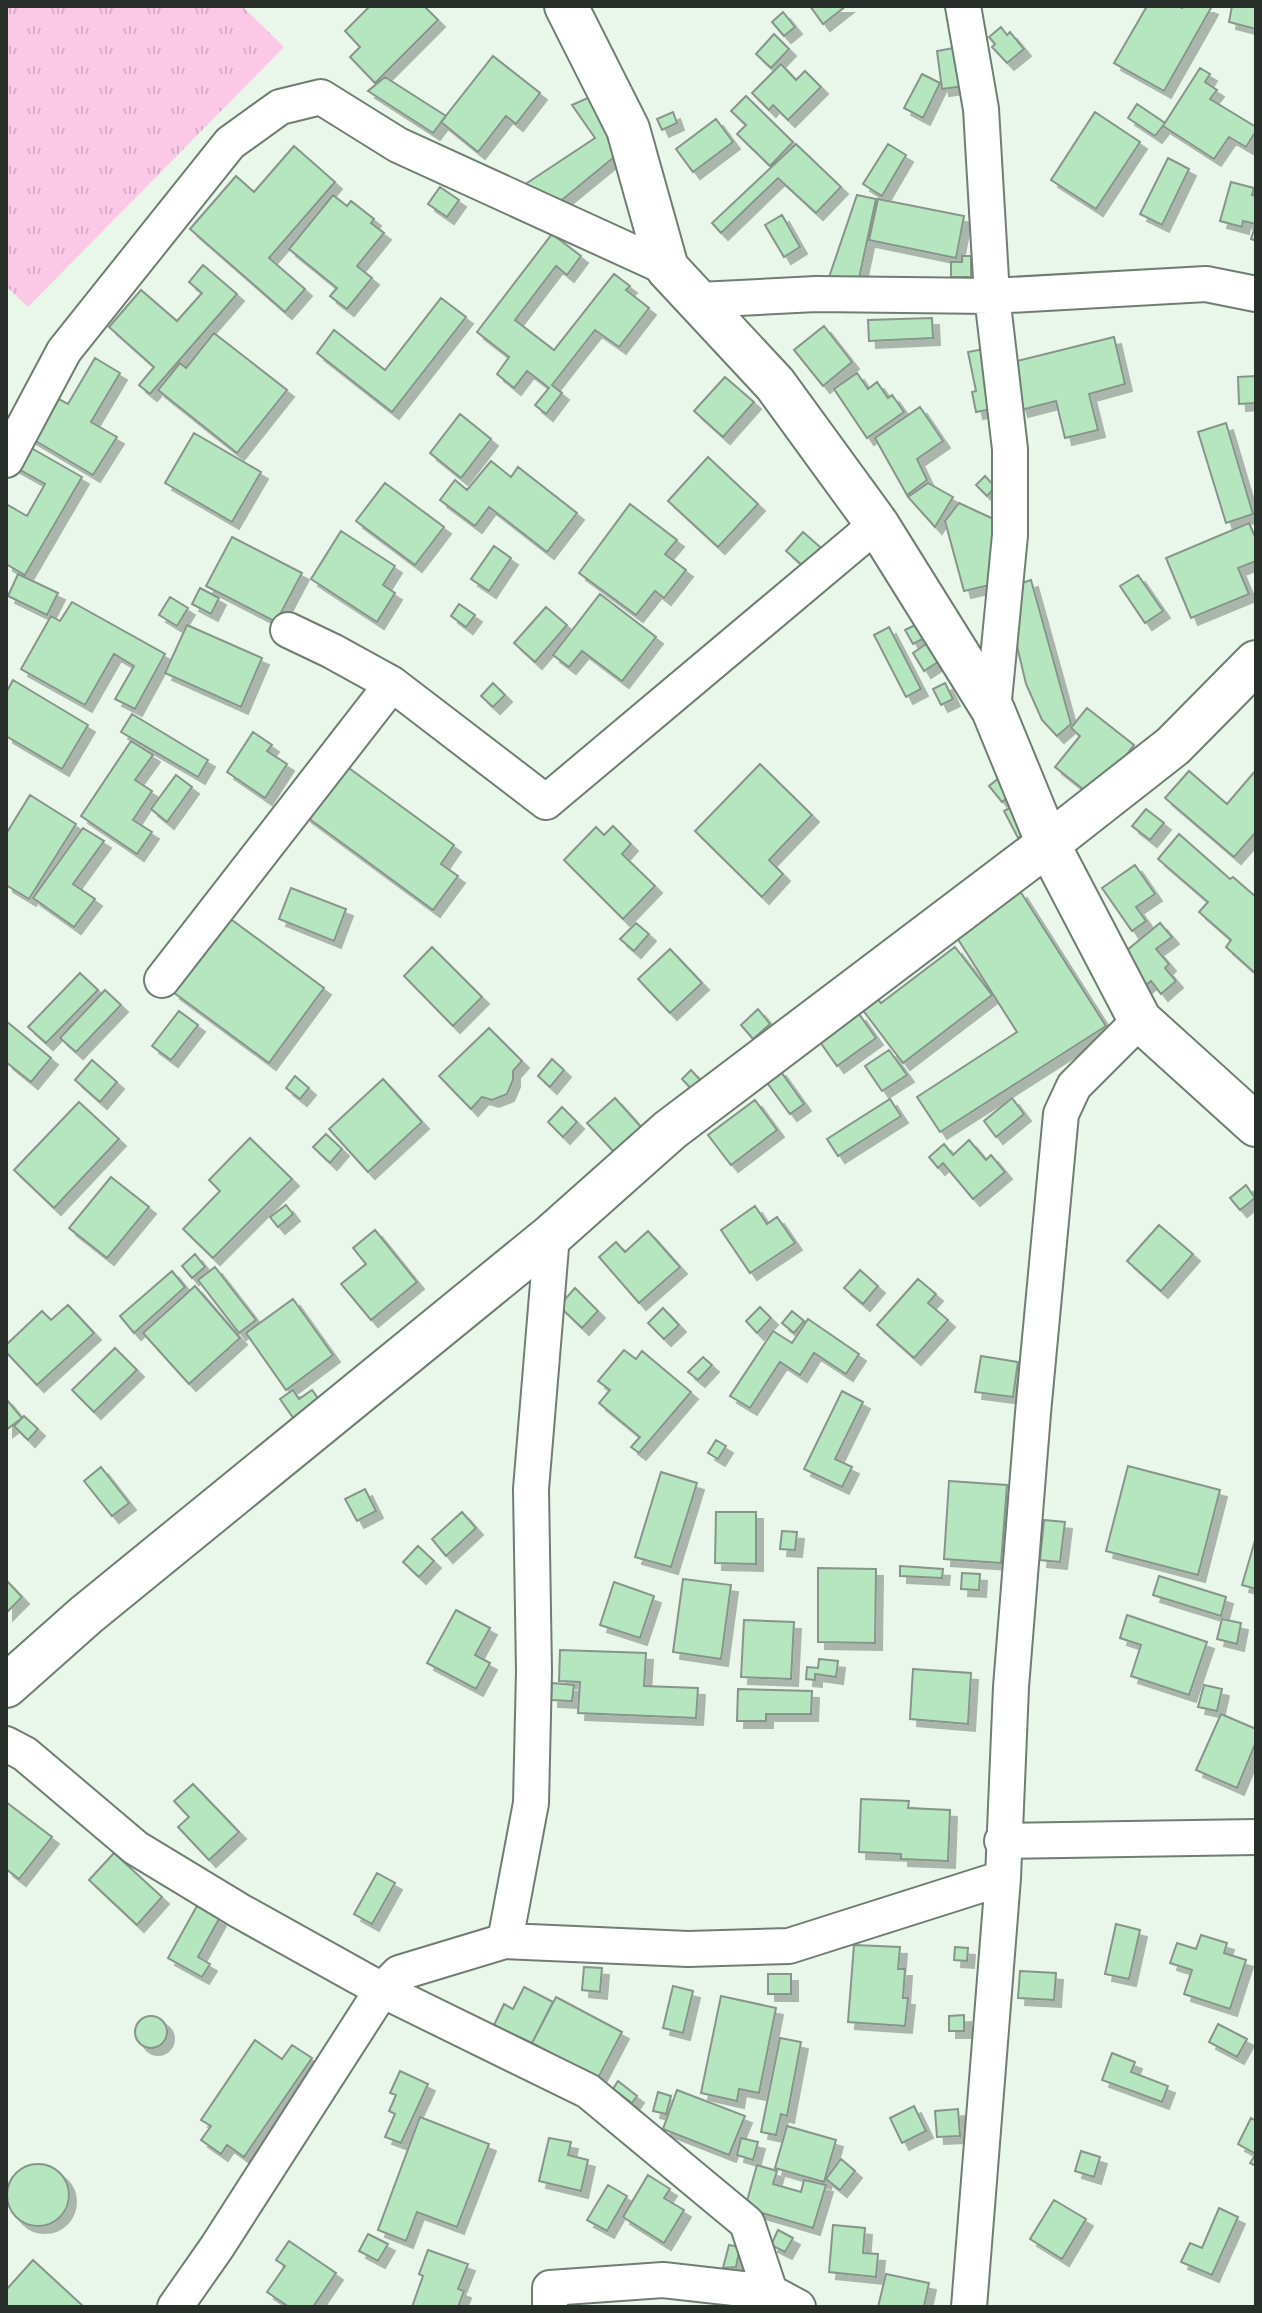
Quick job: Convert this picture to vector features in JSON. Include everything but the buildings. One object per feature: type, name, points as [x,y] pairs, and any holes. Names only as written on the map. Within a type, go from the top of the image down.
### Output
[{"type":"street","points":[[566,6],[628,129],[667,268]]},
{"type":"street","points":[[963,6],[981,109],[992,296],[1010,449],[1010,520],[993,710]]},
{"type":"street","points":[[6,460],[64,351],[230,143],[280,107],[321,97],[398,145],[667,268],[775,384],[877,524],[993,710],[1048,844],[1140,1020],[1256,1125]]},
{"type":"street","points":[[699,300],[816,294],[992,296],[1206,284],[1256,294]]},
{"type":"street","points":[[288,630],[392,684],[546,802],[877,524]]},
{"type":"street","points":[[6,1686],[86,1615],[552,1235],[670,1130],[1173,746],[1256,662]]},
{"type":"street","points":[[162,980],[392,684]]},
{"type":"street","points":[[969,2307],[1003,1878],[1002,1841],[1011,1687],[1061,1114],[1074,1086],[1140,1020]]},
{"type":"street","points":[[505,1941],[531,1803],[534,1671],[531,1489],[552,1235]]},
{"type":"street","points":[[6,1744],[25,1754],[136,1848],[240,1911],[382,1990],[588,2091],[747,2223],[784,2300]]},
{"type":"street","points":[[1002,1841],[1256,1837]]},
{"type":"street","points":[[175,2307],[382,1990],[399,1973],[505,1941],[688,1949],[789,1946],[1003,1878]]},
{"type":"street","points":[[550,2307],[550,2288],[663,2280],[784,2300]]},
{"type":"green space","points":[[6,6],[242,6],[284,47],[28,307],[6,286]]}]
